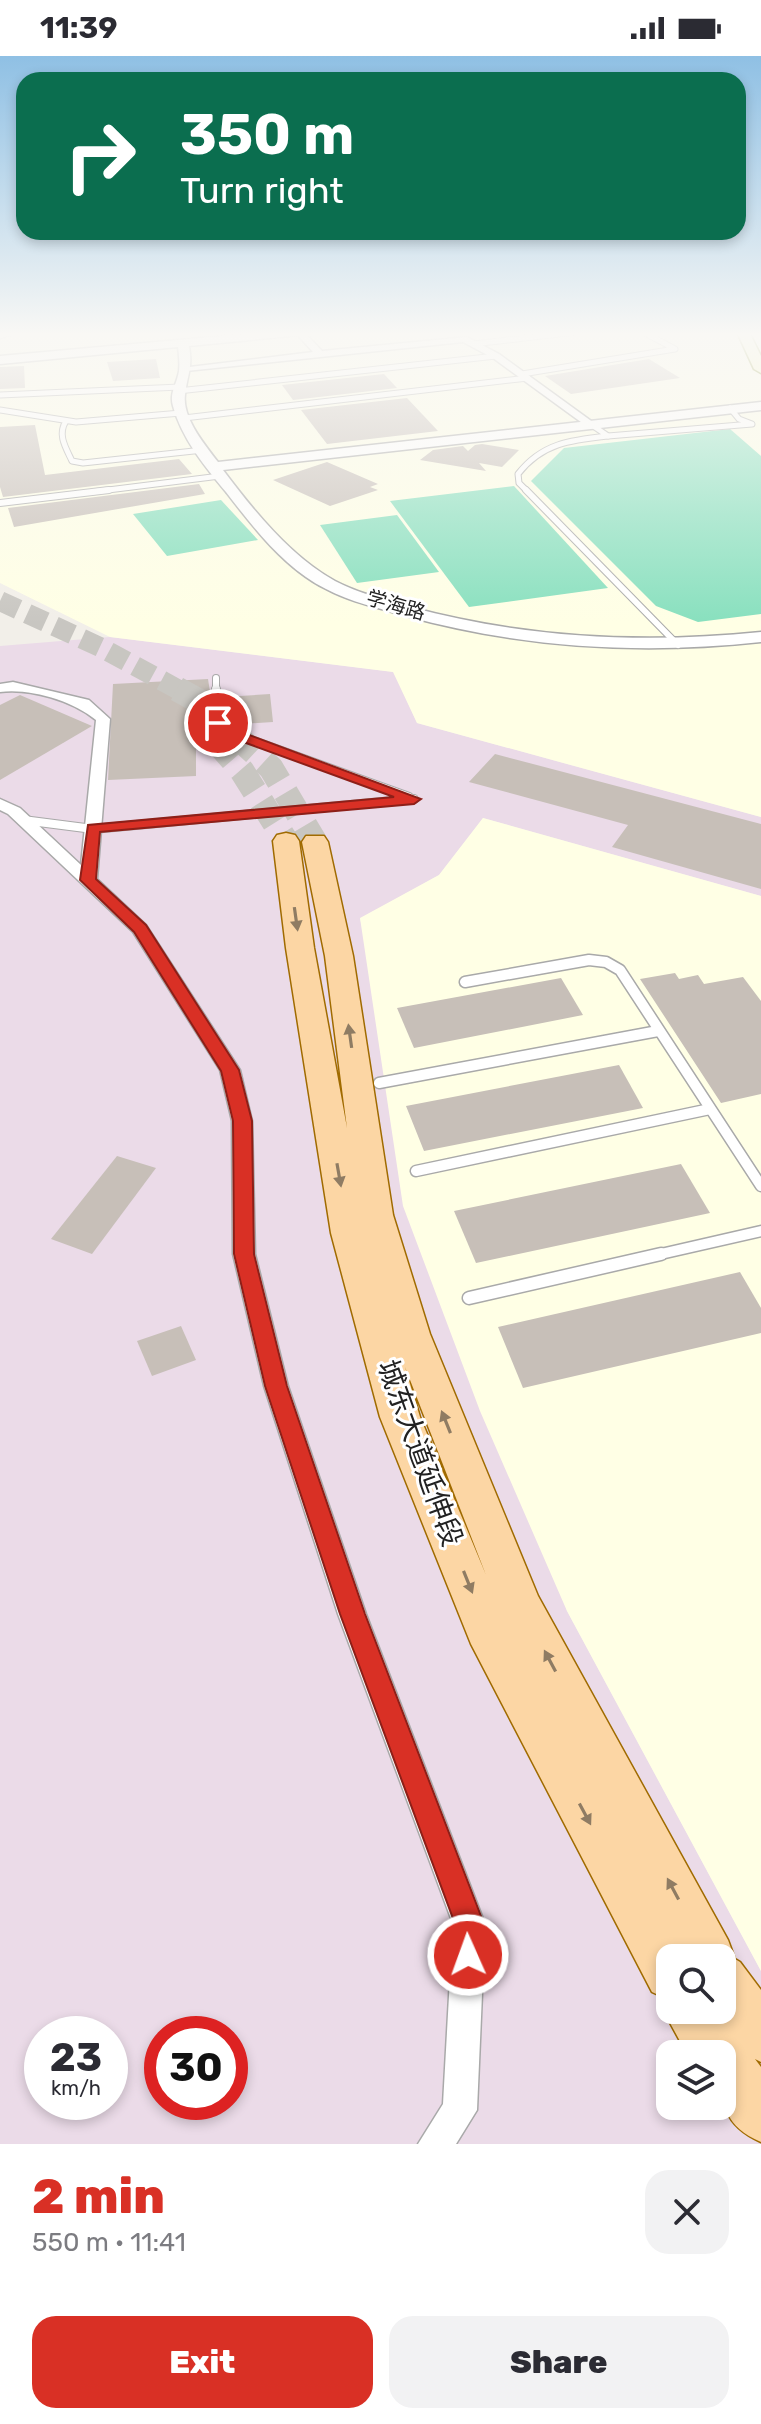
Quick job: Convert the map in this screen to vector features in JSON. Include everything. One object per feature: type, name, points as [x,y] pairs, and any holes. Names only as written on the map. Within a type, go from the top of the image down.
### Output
[{"type":"main road","name":"城东大道延伸段","points":[[656,1948],[487,1629],[400,1417],[349,1233],[300,948],[300,841],[339,956],[376,1215],[411,1334],[521,1608],[702,1944]]},
{"type":"main road","points":[[736,2000],[761,2035]]},
{"type":"main road","points":[[736,2079],[761,2114]]},
{"type":"street","name":"学海路","points":[[191,429],[216,471],[281,546],[329,585],[469,625],[572,640],[678,645],[761,637]]},
{"type":"street","points":[[216,471],[539,429]]},
{"type":"street","points":[[0,688],[13,686],[84,703],[103,719],[88,880]]},
{"type":"street","points":[[0,804],[23,820],[140,929],[230,1070],[242,1121],[244,1254],[276,1386],[352,1614],[469,1924],[460,2110],[435,2144]]},
{"type":"lane","points":[[62,429],[62,440],[72,461],[83,463],[203,450]]},
{"type":"lane","points":[[598,429],[608,436]]},
{"type":"lane","points":[[652,429],[542,448],[518,474],[519,483],[678,645]]},
{"type":"lane","points":[[0,503],[216,471]]},
{"type":"lane","points":[[216,678],[217,705]]},
{"type":"lane","points":[[23,820],[93,829],[414,799],[218,728],[218,723]]},
{"type":"lane","points":[[465,982],[589,960],[606,962],[620,970],[761,1186]]},
{"type":"lane","points":[[379,1083],[658,1031]]},
{"type":"lane","points":[[416,1171],[710,1109]]},
{"type":"lane","points":[[469,1298],[761,1231]]},
{"type":"shaded area","points":[[0,429],[761,429],[761,817],[417,723],[393,672],[110,637],[0,583]]},
{"type":"shaded area","points":[[110,637],[394,672],[417,723],[761,817],[761,896],[483,818],[439,875],[360,919],[567,1611],[761,1971],[761,2144],[0,2144],[0,646]]},
{"type":"shaded area","points":[[483,818],[761,896],[761,1971],[567,1611],[480,1411],[403,1206],[360,918],[439,875]]},
{"type":"green space","points":[[731,429],[761,456],[761,614],[698,622],[656,606],[531,481],[564,448]]},
{"type":"green space","points":[[514,486],[608,588],[469,607],[390,501]]},
{"type":"green space","points":[[221,500],[258,540],[167,556],[133,514]]},
{"type":"green space","points":[[397,515],[439,572],[357,583],[320,525]]},
{"type":"building","points":[[0,429],[36,429],[45,475],[179,459],[192,474],[3,497],[0,487]]},
{"type":"building","points":[[316,429],[438,431],[327,444]]},
{"type":"building","points":[[482,444],[519,450],[502,467],[479,463],[486,471],[420,460],[433,450],[463,446],[468,451]]},
{"type":"building","points":[[327,462],[378,484],[370,487],[378,490],[330,506],[273,480]]},
{"type":"building","points":[[199,484],[205,494],[14,527],[8,508]]},
{"type":"building","points":[[208,679],[213,711],[223,709],[224,697],[270,694],[273,722],[241,724],[240,717],[219,716],[200,719],[200,723],[196,724],[196,776],[108,780],[113,684]]},
{"type":"building","points":[[20,695],[92,726],[0,780],[0,705]]},
{"type":"building","points":[[495,754],[761,824],[761,889],[612,847],[628,825],[469,782]]},
{"type":"building","points":[[675,973],[679,979],[698,975],[704,984],[743,977],[761,1001],[761,1094],[721,1103],[640,979]]},
{"type":"building","points":[[561,978],[583,1015],[414,1048],[397,1008]]},
{"type":"building","points":[[619,1065],[643,1108],[424,1151],[406,1106]]},
{"type":"building","points":[[117,1156],[156,1168],[92,1254],[51,1239]]},
{"type":"building","points":[[681,1164],[710,1213],[476,1263],[454,1211]]},
{"type":"building","points":[[740,1272],[761,1308],[761,1333],[523,1388],[498,1327]]},
{"type":"building","points":[[181,1326],[196,1360],[152,1376],[137,1341]]},
{"type":"tunnel","points":[[0,601],[102,648],[181,691]]},
{"type":"tunnel","points":[[177,689],[197,700],[271,768],[315,842]]},
{"type":"tunnel","points":[[216,741],[242,771],[286,841]]},
{"type":"route","points":[[218,723],[218,728],[414,799],[93,829],[88,880],[140,929],[230,1070],[242,1121],[244,1254],[276,1386],[352,1614],[469,1924],[468,1955]]}]
